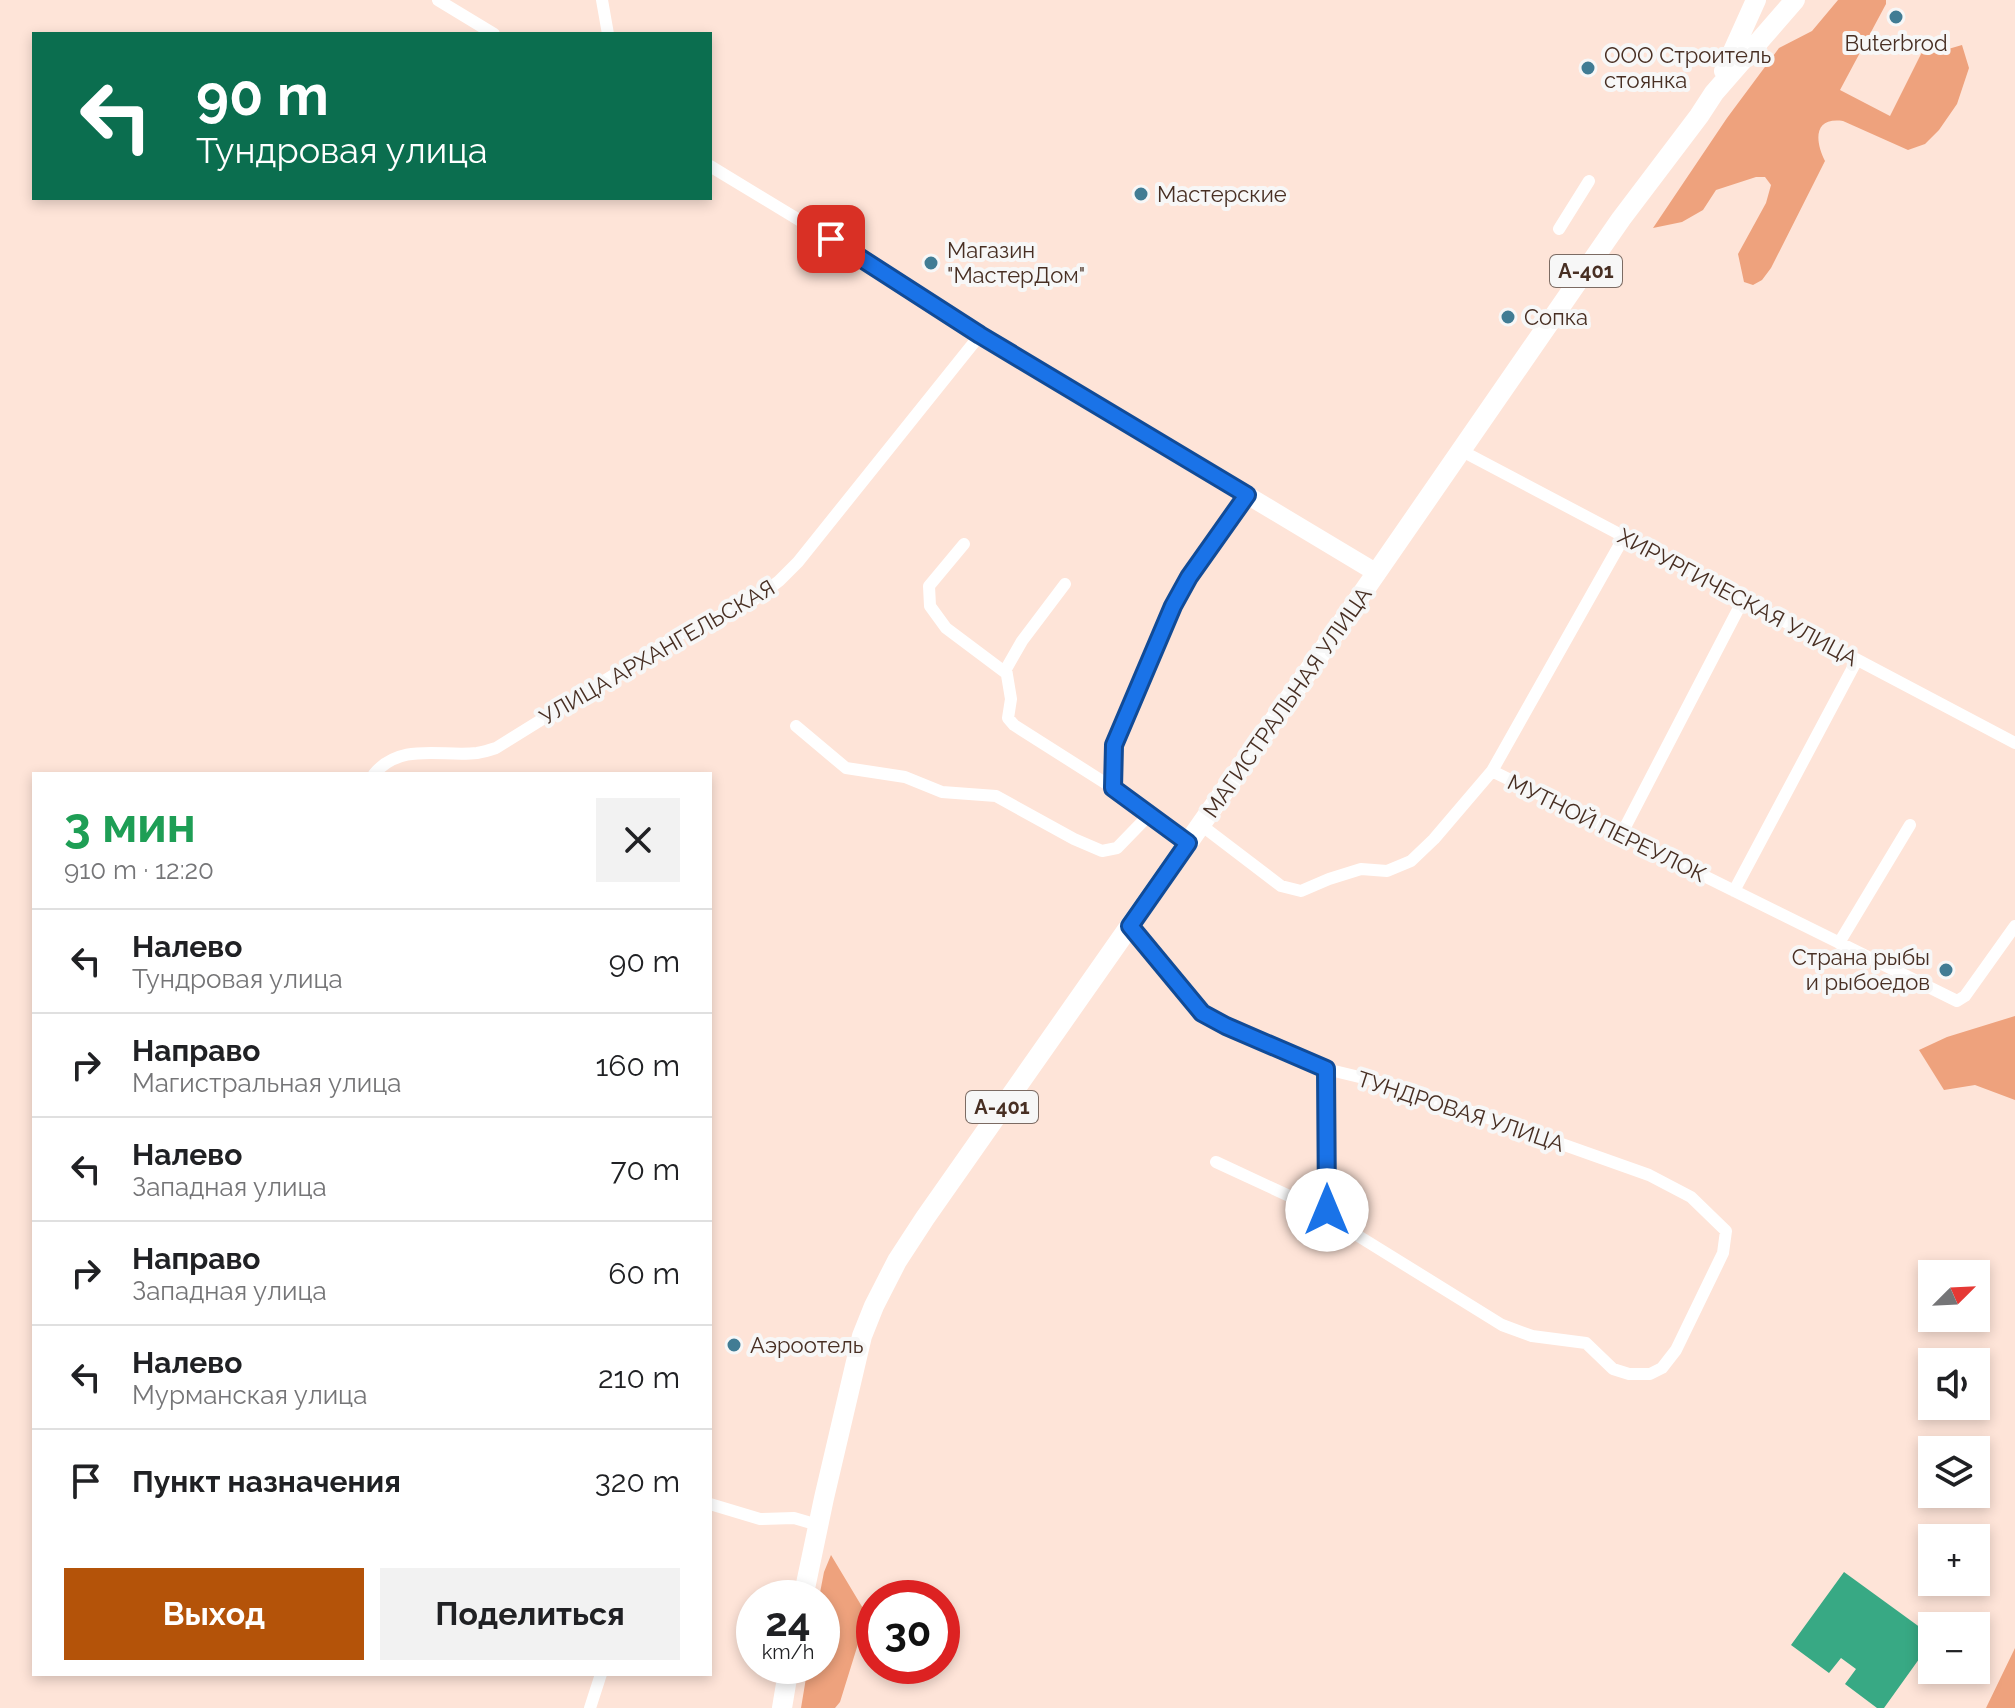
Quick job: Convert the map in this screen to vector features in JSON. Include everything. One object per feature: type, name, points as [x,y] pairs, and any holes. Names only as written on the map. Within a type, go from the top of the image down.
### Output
[{"type":"main road","name":"МАГИСТРАЛЬНАЯ УЛИЦА","points":[[1714,93],[1756,0]]},
{"type":"main road","name":"МАГИСТРАЛЬНАЯ УЛИЦА","points":[[807,1580],[862,1336],[890,1275],[925,1218],[1621,219],[1714,93],[1795,0]]},
{"type":"main road","points":[[782,1708],[786,1684]]},
{"type":"street","points":[[438,0],[491,32]]},
{"type":"street","points":[[602,0],[608,32]]},
{"type":"street","points":[[712,167],[980,335],[1377,573]]},
{"type":"street","points":[[1559,229],[1589,181]]},
{"type":"street","name":"УЛИЦА АРХАНГЕЛЬСКАЯ","points":[[376,772],[391,759],[413,753],[477,753],[496,748],[678,635],[754,600],[798,562],[980,335]]},
{"type":"street","name":"ХИРУРГИЧЕСКАЯ УЛИЦА","points":[[1462,451],[2015,743]]},
{"type":"street","points":[[1113,788],[1114,745],[1173,606],[1189,577],[1247,495]]},
{"type":"street","points":[[1492,771],[1624,537]]},
{"type":"street","points":[[964,544],[929,586],[930,606],[946,628],[1006,673]]},
{"type":"street","points":[[1065,584],[1022,641],[1006,669],[1011,699],[1008,718],[1188,843]]},
{"type":"street","points":[[1621,835],[1743,600]]},
{"type":"street","points":[[1734,891],[1857,660]]},
{"type":"street","points":[[796,726],[846,768],[905,777],[942,792],[996,796],[1102,851],[1117,848],[1149,815]]},
{"type":"street","name":"МУТНОЙ ПЕРЕУЛОК","points":[[1201,825],[1281,886],[1301,891],[1361,869],[1387,871],[1411,861],[1492,771],[1957,1001],[1965,996],[2015,926]]},
{"type":"street","points":[[1839,943],[1910,825]]},
{"type":"street","name":"ТУНДРОВАЯ УЛИЦА","points":[[1130,926],[1202,1013],[1226,1026],[1326,1069],[1401,1087],[1649,1175],[1691,1197],[1726,1231],[1723,1253],[1676,1350],[1662,1368],[1650,1374],[1629,1374],[1613,1369],[1586,1343],[1532,1336],[1502,1325],[1339,1224],[1327,1210]]},
{"type":"street","points":[[1216,1162],[1300,1201],[1327,1210],[1326,1069]]},
{"type":"street","points":[[712,1505],[760,1519],[794,1518],[818,1525]]},
{"type":"street","points":[[590,1708],[600,1676]]},
{"type":"shaded area","points":[[1838,0],[1886,0],[1840,90],[1890,116],[1922,52],[1938,52],[1962,45],[1969,68],[1957,104],[1925,144],[1908,150],[1843,121],[1833,121],[1821,127],[1818,138],[1825,161],[1771,268],[1762,280],[1753,285],[1744,282],[1738,254],[1766,203],[1771,185],[1765,177],[1716,190],[1703,210],[1682,222],[1653,228],[1727,118],[1779,48],[1812,31]]},
{"type":"shaded area","points":[[2015,1016],[2015,1100],[1975,1085],[1944,1090],[1919,1050],[1947,1037]]},
{"type":"shaded area","points":[[831,1555],[856,1597],[856,1650],[840,1702],[835,1708],[801,1708],[805,1684],[840,1684],[840,1580],[822,1580]]},
{"type":"shaded area","points":[[1844,1572],[1918,1626],[1918,1661],[1884,1708],[1877,1708],[1845,1684],[1856,1669],[1841,1658],[1829,1673],[1791,1645]]},
{"type":"shaded area","points":[[2015,1648],[2015,1708],[1986,1708]]},
{"type":"place","name":"Buterbrod","points":[[1896,17]]},
{"type":"place","name":"ООО Строитель стоянка","points":[[1588,68]]},
{"type":"place","name":"Мастерские","points":[[1141,194]]},
{"type":"place","name":"Магазин \"МастерДом\"","points":[[931,263]]},
{"type":"place","name":"Сопка","points":[[1508,317]]},
{"type":"place","name":"Страна рыбы и рыбоедов","points":[[1946,970]]},
{"type":"place","name":"Аэроотель","points":[[734,1345]]},
{"type":"route","points":[[831,239],[980,335],[1247,495],[1189,577],[1173,606],[1114,745],[1113,788],[1188,843],[1130,926],[1202,1013],[1326,1069],[1327,1210]]}]
